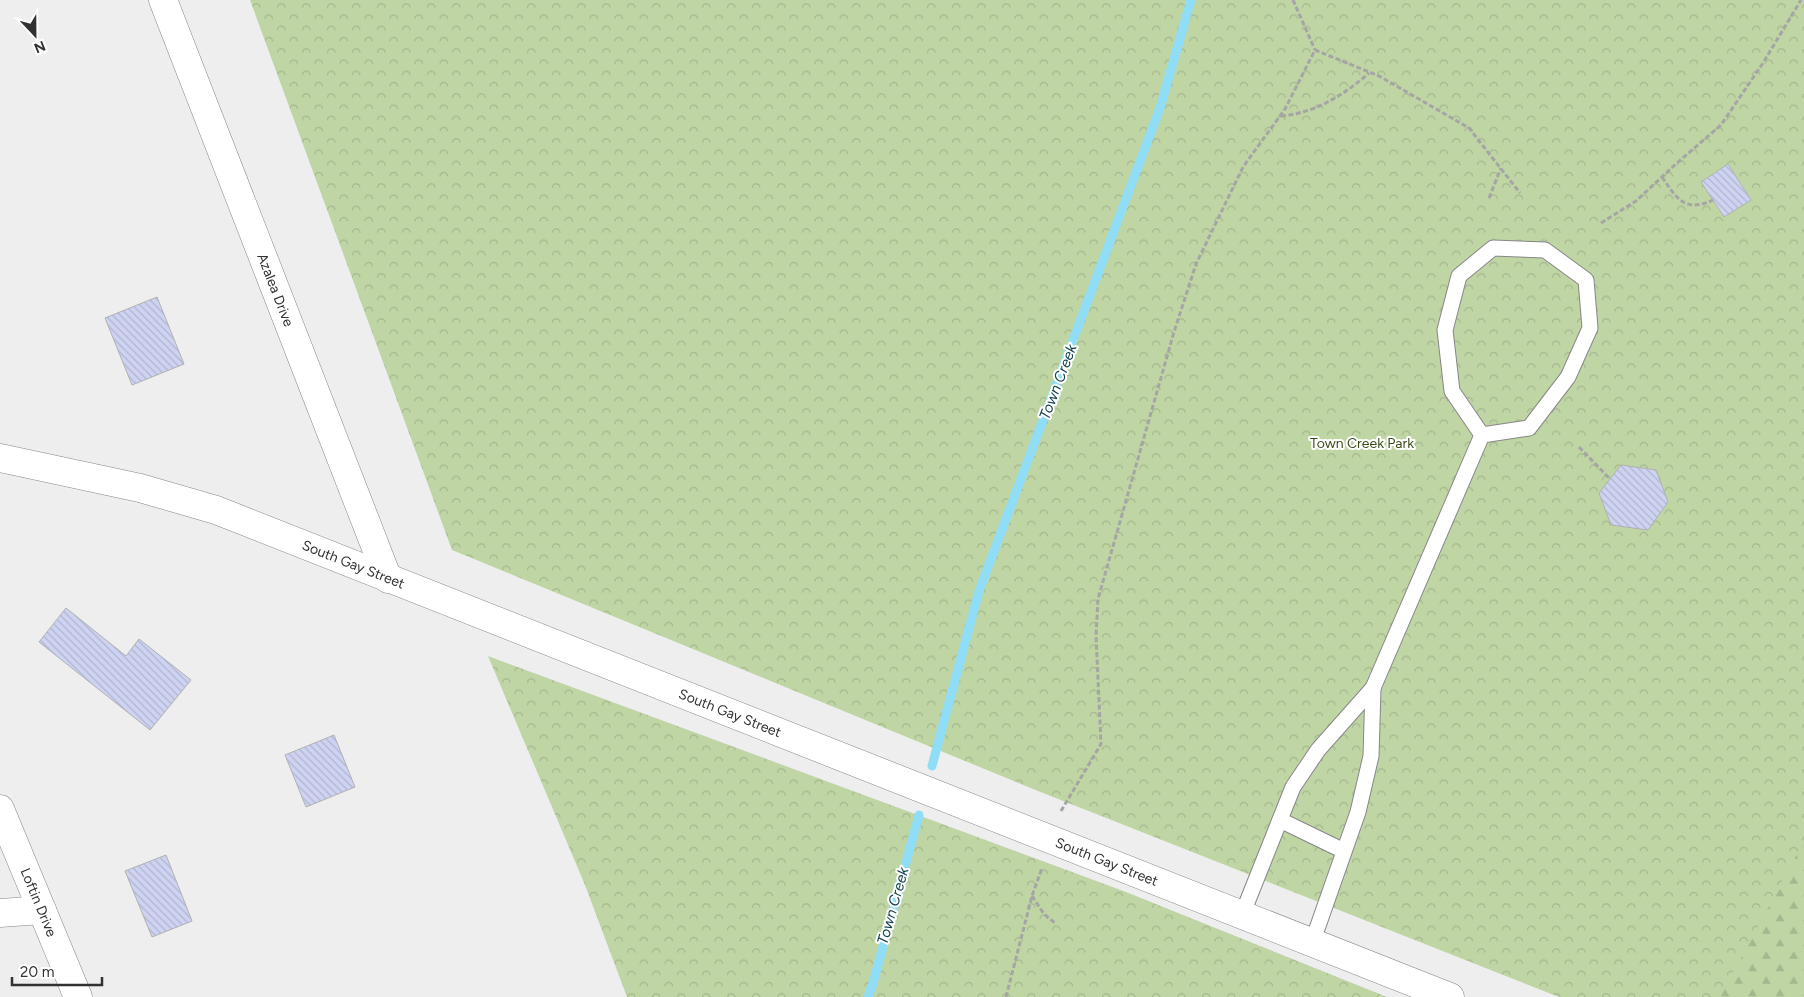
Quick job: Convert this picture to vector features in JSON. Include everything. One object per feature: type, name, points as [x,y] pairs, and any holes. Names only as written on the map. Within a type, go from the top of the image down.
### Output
[{"type":"street","name":"Azalea Drive","points":[[163,0],[388,579]]},
{"type":"street","name":"South Gay Street","points":[[0,458],[140,488],[216,510],[1450,997]]},
{"type":"street","name":"Loftin Drive","points":[[0,809],[78,997]]},
{"type":"street","points":[[0,914],[42,910]]},
{"type":"lane","points":[[1493,248],[1545,250],[1586,280],[1590,328],[1568,377],[1529,428],[1482,435],[1452,391],[1445,330],[1459,276],[1493,248]]},
{"type":"lane","points":[[1242,915],[1293,787],[1318,750],[1373,688],[1482,435]]},
{"type":"lane","points":[[1312,943],[1358,812],[1372,756],[1373,688]]},
{"type":"lane","points":[[1280,820],[1344,851]]},
{"type":"path","points":[[1293,0],[1315,50],[1379,76],[1469,128],[1520,193]]},
{"type":"path","points":[[1601,223],[1636,202],[1721,125],[1763,64],[1801,0]]},
{"type":"path","points":[[1060,813],[1101,744],[1096,636],[1098,599],[1174,332],[1196,264],[1243,167],[1281,116],[1315,50]]},
{"type":"path","points":[[1281,116],[1292,115],[1334,100],[1355,86],[1369,73]]},
{"type":"path","points":[[1489,198],[1501,168]]},
{"type":"path","points":[[1662,177],[1676,197],[1688,205],[1701,206],[1713,200]]},
{"type":"path","points":[[1579,446],[1610,479]]},
{"type":"path","points":[[1006,997],[1032,896],[1044,861]]},
{"type":"path","points":[[1032,896],[1044,914],[1055,923]]},
{"type":"green space","name":"Town Creek Park","points":[[250,0],[1804,0],[1804,841],[1720,997],[1559,997],[1038,791],[452,550]]},
{"type":"green space","points":[[488,656],[1126,892],[1387,997],[627,997],[585,885]]},
{"type":"green space","points":[[1804,783],[1804,997],[1650,997]]},
{"type":"building","points":[[1728,164],[1751,200],[1724,217],[1701,182]]},
{"type":"building","points":[[157,297],[184,364],[132,385],[105,318]]},
{"type":"building","points":[[1621,465],[1656,470],[1668,502],[1648,530],[1611,525],[1599,493]]},
{"type":"building","points":[[66,608],[126,656],[139,639],[191,680],[150,730],[39,642]]},
{"type":"building","points":[[334,735],[355,787],[306,807],[285,755]]},
{"type":"building","points":[[166,855],[192,921],[152,937],[125,871]]},
{"type":"waterway","name":"Town Creek","points":[[932,766],[979,591],[1160,108],[1191,0]]},
{"type":"waterway","name":"Town Creek","points":[[868,997],[919,815]]}]
